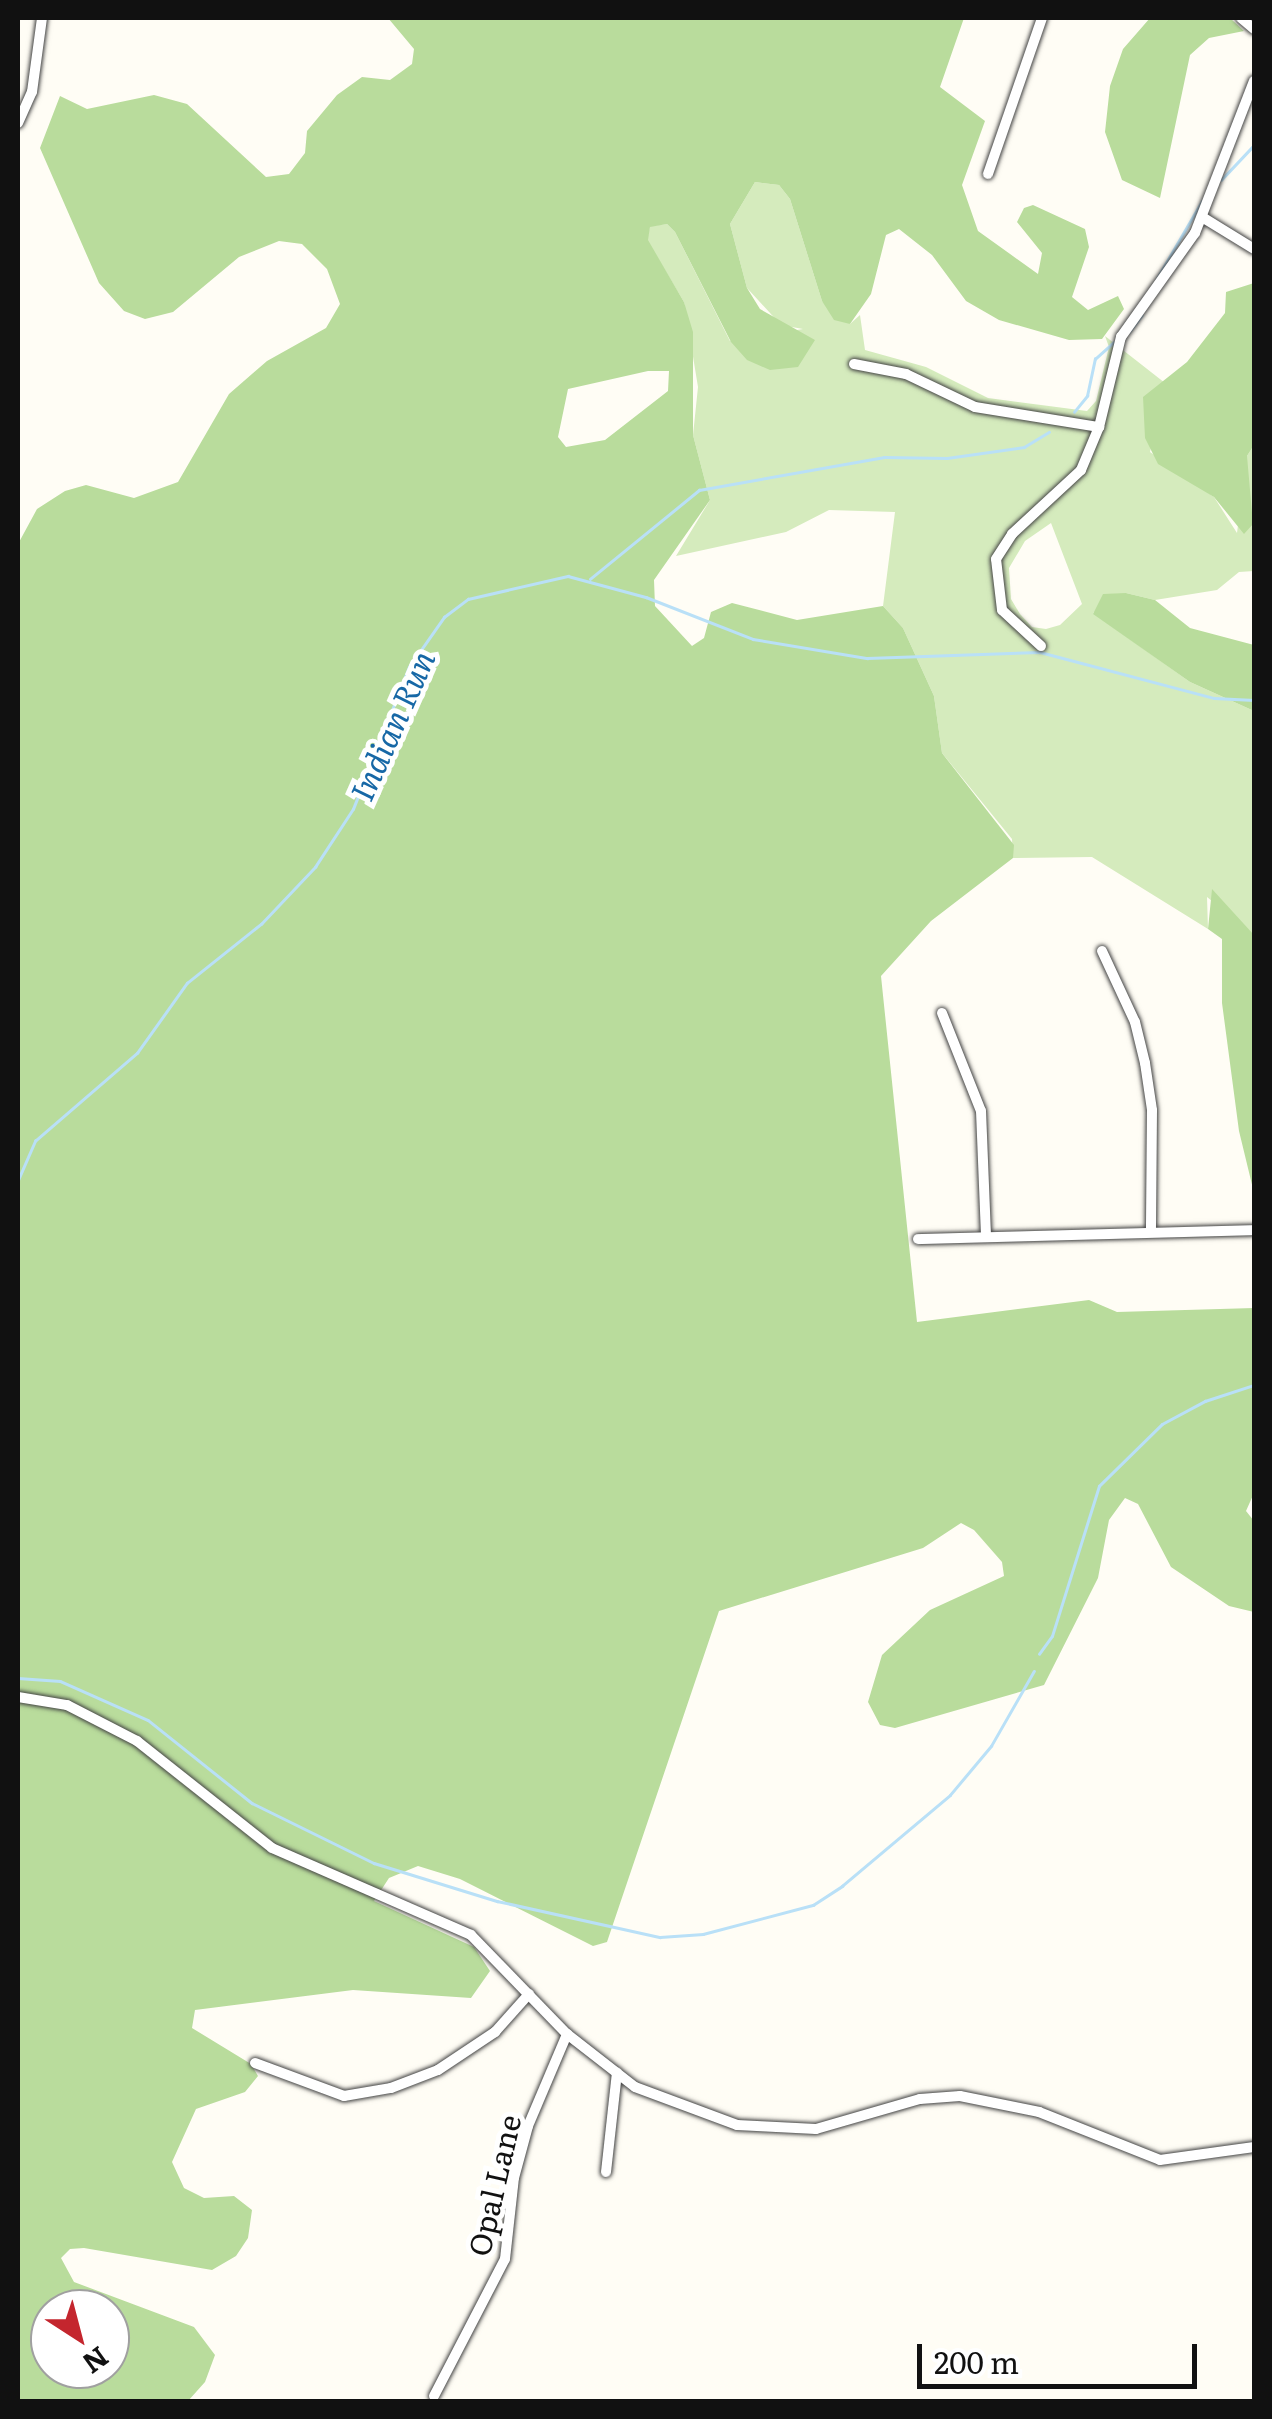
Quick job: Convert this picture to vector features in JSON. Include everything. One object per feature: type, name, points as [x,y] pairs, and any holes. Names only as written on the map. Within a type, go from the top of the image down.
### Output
[{"type":"street","points":[[18,123],[32,92],[42,18]]},
{"type":"street","points":[[988,174],[1042,18]]},
{"type":"street","points":[[1242,18],[1254,29]]},
{"type":"street","points":[[1041,646],[1002,610],[996,560],[1012,534],[1064,491],[1099,427],[1121,337],[1175,266],[1202,216],[1254,81]]},
{"type":"street","points":[[1202,216],[1254,249]]},
{"type":"street","points":[[854,364],[906,374],[975,407],[1099,427]]},
{"type":"street","points":[[1102,951],[1134,1022],[1145,1064],[1152,1110],[1152,1232]]},
{"type":"street","points":[[942,1013],[981,1111],[986,1237]]},
{"type":"street","points":[[918,1239],[1254,1230]]},
{"type":"street","points":[[18,1697],[67,1705],[136,1741],[272,1848],[472,1935],[567,2034],[634,2087],[737,2125],[816,2129],[920,2099],[960,2096],[1039,2112],[1160,2160],[1254,2147]]},
{"type":"street","points":[[254,2063],[344,2096],[391,2088],[438,2070],[495,2032],[528,1994]]},
{"type":"street","name":"Opal Lane","points":[[434,2396],[504,2259],[523,2143],[567,2034]]},
{"type":"street","points":[[606,2172],[617,2073]]},
{"type":"green space","points":[[388,18],[964,18],[940,87],[985,121],[962,185],[978,231],[1038,274],[1042,253],[1017,222],[1024,208],[1033,205],[1085,229],[1089,247],[1072,297],[1088,310],[1118,296],[1124,309],[1102,339],[1069,340],[999,320],[966,301],[932,255],[899,229],[886,235],[871,294],[850,324],[834,320],[822,301],[790,199],[779,185],[755,182],[730,224],[747,288],[760,309],[815,340],[798,367],[770,370],[747,360],[731,342],[675,232],[667,224],[650,227],[648,240],[684,302],[693,332],[693,435],[710,500],[654,580],[655,606],[692,646],[704,638],[711,612],[732,603],[797,620],[883,606],[903,628],[934,696],[942,753],[1014,845],[1013,858],[931,921],[881,976],[917,1322],[1089,1300],[1117,1312],[1254,1308],[1254,1493],[1246,1511],[1254,1521],[1254,1612],[1229,1606],[1171,1567],[1138,1504],[1125,1498],[1109,1520],[1098,1578],[1044,1685],[895,1728],[880,1725],[868,1702],[882,1655],[930,1610],[1004,1576],[1002,1562],[974,1530],[961,1523],[923,1548],[719,1611],[607,1942],[593,1946],[460,1879],[418,1866],[389,1878],[374,1901],[474,1947],[490,1971],[471,1998],[353,1990],[195,2010],[192,2028],[251,2064],[258,2076],[245,2092],[196,2109],[172,2162],[184,2188],[204,2198],[234,2196],[252,2210],[248,2238],[236,2256],[212,2270],[84,2248],[70,2249],[61,2258],[74,2282],[93,2289],[30,2289],[30,2389],[130,2389],[130,2303],[194,2327],[215,2355],[205,2382],[188,2401],[18,2402],[18,544],[37,509],[65,491],[86,485],[134,498],[178,482],[229,394],[267,361],[326,328],[340,304],[327,269],[302,244],[279,241],[239,257],[173,312],[145,319],[124,311],[99,283],[40,148],[60,96],[87,109],[154,95],[187,104],[266,177],[289,174],[305,153],[307,131],[337,95],[362,77],[390,80],[412,64],[414,49]],"holes":[[[648,371],[669,371],[668,391],[605,440],[566,447],[558,437],[568,389]]]},
{"type":"green space","points":[[1150,18],[1230,18],[1244,31],[1209,38],[1190,55],[1160,198],[1122,180],[1105,132],[1110,86],[1123,49]]},
{"type":"green space","points":[[755,182],[779,185],[790,199],[822,301],[850,324],[860,315],[865,350],[926,367],[988,398],[1087,411],[1096,401],[1109,347],[1105,336],[1165,383],[1150,452],[1214,497],[1237,533],[1247,456],[1254,445],[1254,571],[1239,572],[1217,590],[1155,600],[1126,593],[1093,613],[1190,682],[1254,711],[1254,935],[1207,897],[1208,929],[1092,857],[1013,858],[1012,839],[942,753],[934,696],[903,628],[883,606],[895,512],[829,510],[786,532],[676,556],[710,500],[693,435],[698,387],[684,302],[647,240],[650,226],[667,224],[675,232],[730,341],[803,329],[781,325],[747,288],[730,224]],"holes":[[[1051,523],[1082,604],[1060,625],[1046,629],[1032,627],[1011,599],[1009,568],[1025,541]]]},
{"type":"green space","points":[[1254,283],[1254,445],[1247,456],[1253,524],[1244,534],[1214,497],[1158,464],[1145,438],[1143,397],[1187,362],[1225,313],[1226,292]]},
{"type":"green space","points":[[1126,593],[1155,600],[1190,628],[1254,645],[1254,711],[1190,682],[1093,614],[1103,594]]},
{"type":"green space","points":[[1212,889],[1254,935],[1254,1193],[1239,1131],[1222,1003],[1222,939],[1208,929]]},
{"type":"waterway","points":[[1221,180],[1254,145]]},
{"type":"waterway","points":[[1156,280],[1202,201]]},
{"type":"waterway","points":[[1129,332],[1142,315]]},
{"type":"waterway","points":[[1074,412],[1087,396],[1095,359],[1114,342]]},
{"type":"waterway","points":[[590,579],[699,490],[884,457],[947,458],[1024,447],[1049,432]]},
{"type":"waterway","name":"Indian Run","points":[[18,1180],[35,1141],[137,1053],[187,983],[261,924],[315,867],[353,809],[409,667],[444,617],[468,599],[568,576],[646,597],[753,639],[867,658],[1040,652],[1214,698],[1254,700]]},
{"type":"waterway","points":[[1039,1654],[1052,1636],[1099,1486],[1162,1424],[1205,1401],[1254,1385]]},
{"type":"waterway","points":[[18,1678],[60,1681],[148,1720],[252,1803],[374,1863],[497,1901],[660,1937],[703,1934],[813,1905],[842,1886],[950,1795],[991,1746],[1034,1671]]}]
